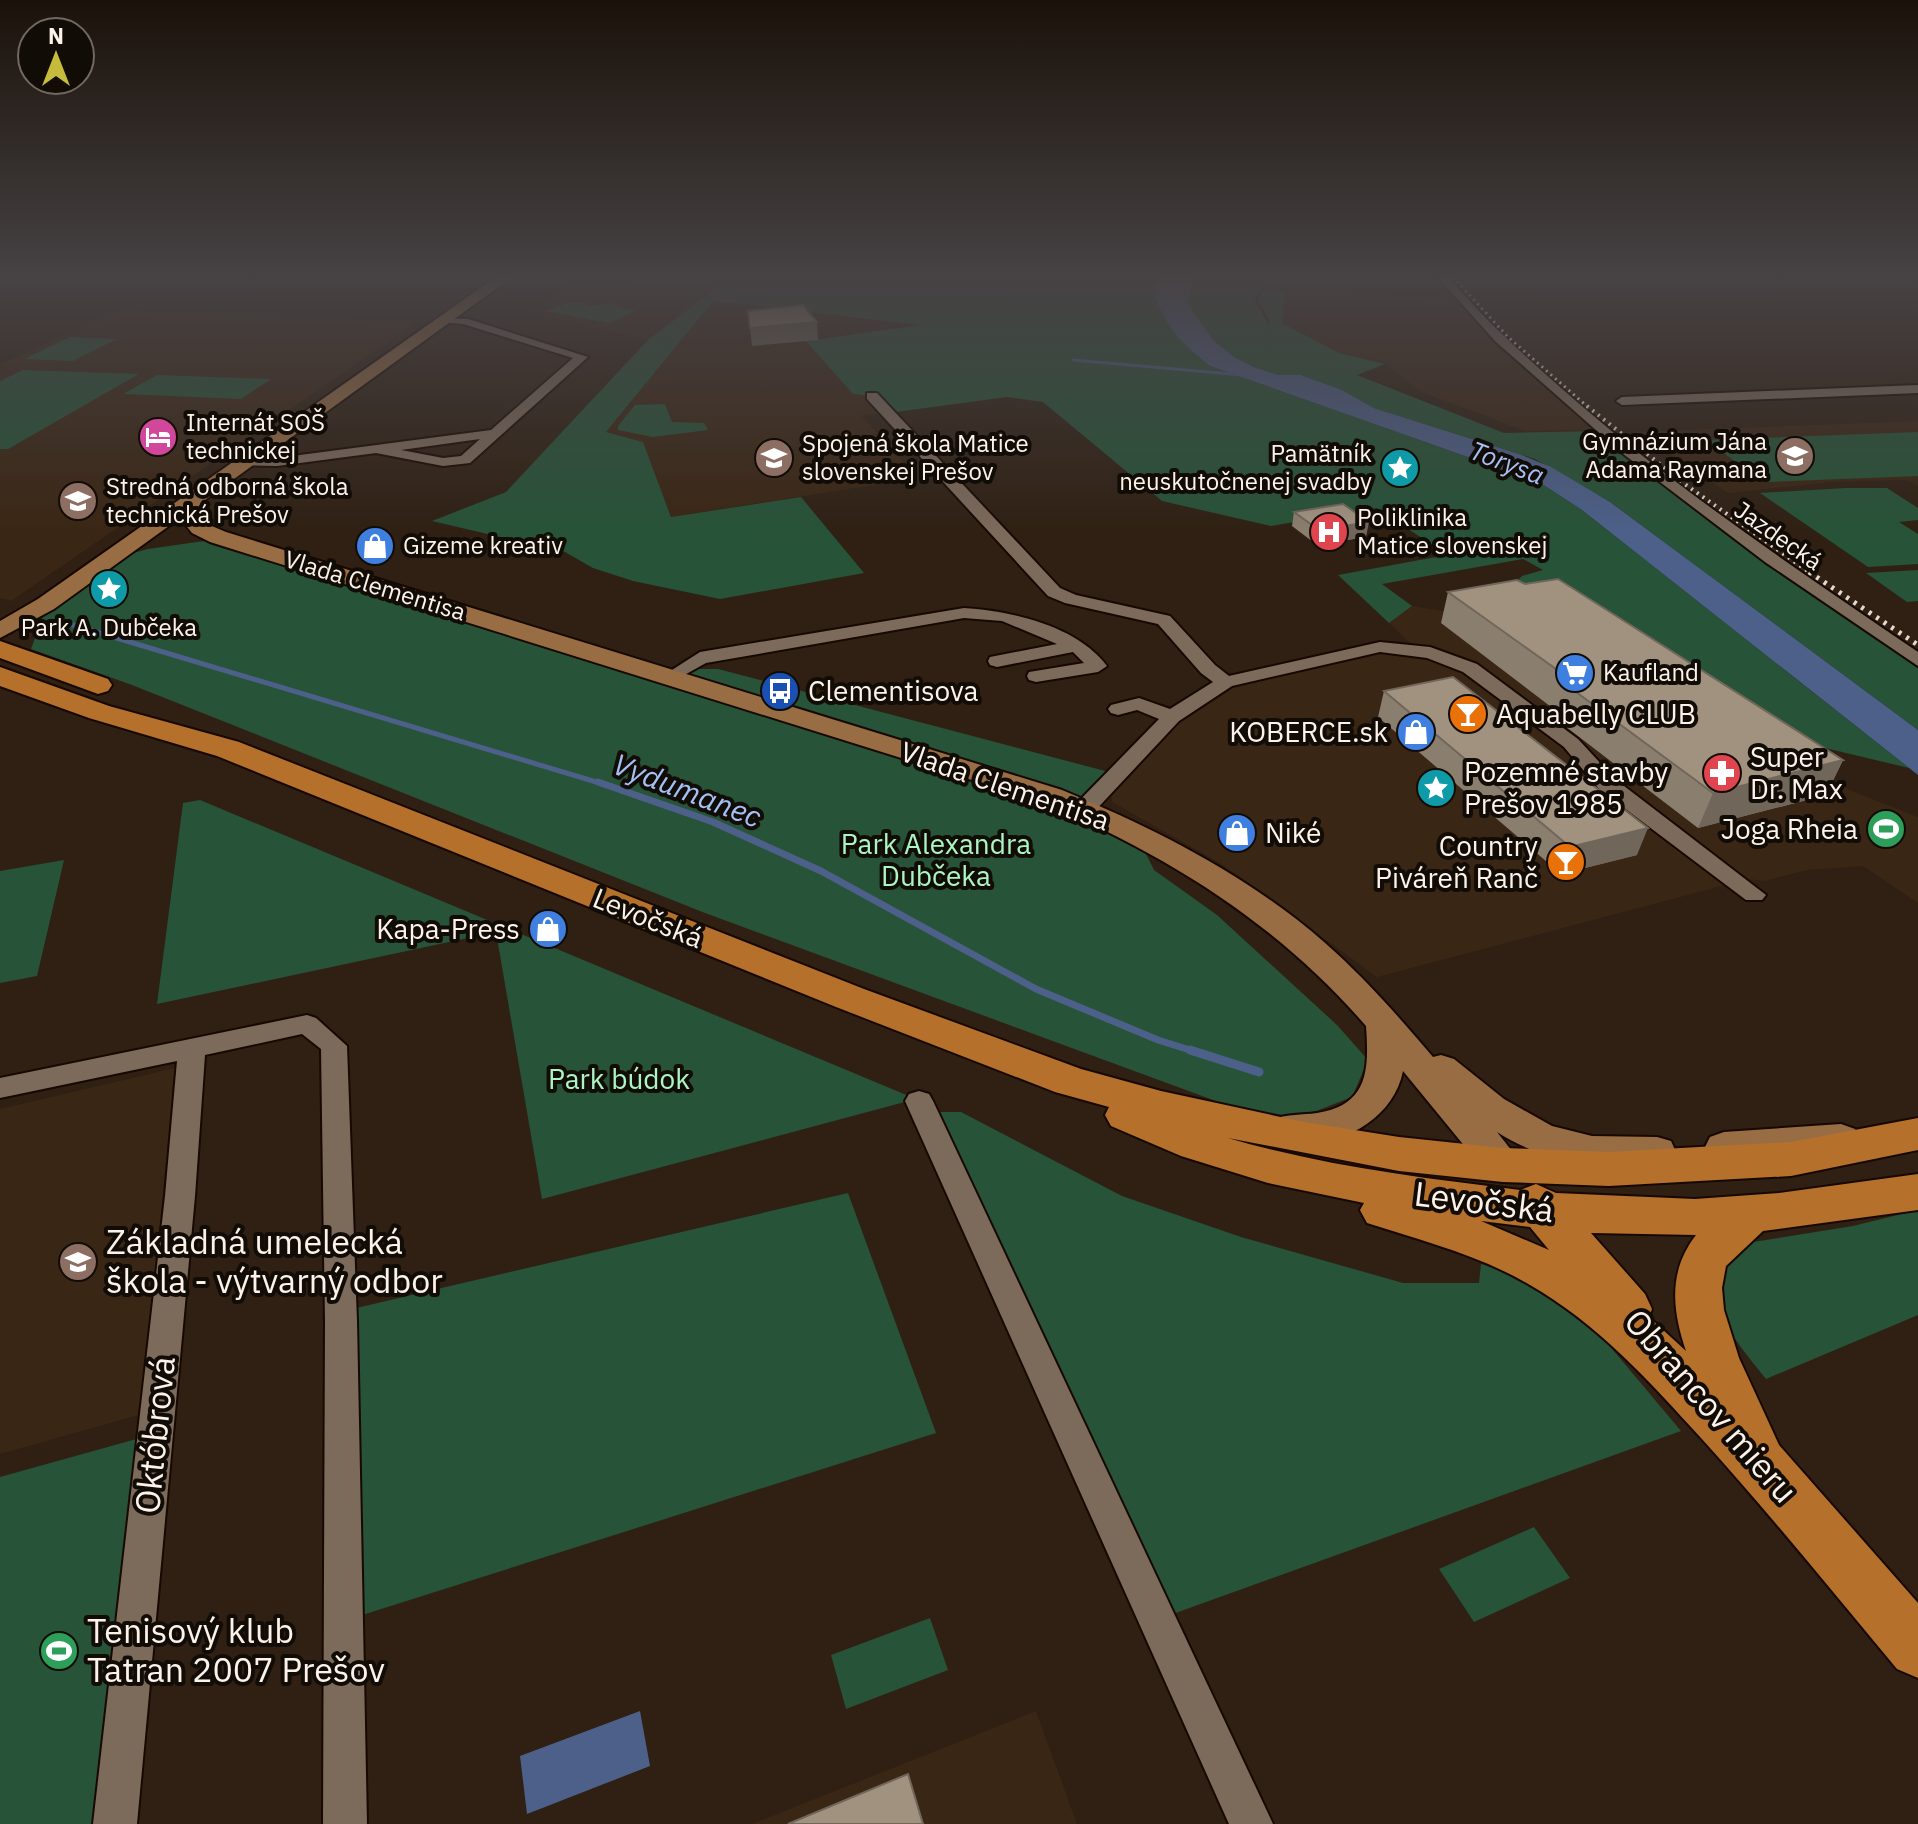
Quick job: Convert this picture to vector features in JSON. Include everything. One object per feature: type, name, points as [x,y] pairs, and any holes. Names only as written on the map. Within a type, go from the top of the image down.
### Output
[{"type":"main road","name":"Levočská","points":[[0,670],[49,666],[137,701],[228,749],[658,923],[1070,1081],[1120,1112],[1159,1131],[1503,1165],[1638,1169],[1791,1159],[1912,1136]]},
{"type":"main road","name":"Levočská","points":[[0,670],[99,712],[228,749]]},
{"type":"main road","name":"Levočská","points":[[1227,1138],[1369,1187],[1545,1212],[1662,1217],[1752,1214],[1835,1206],[1918,1192]]},
{"type":"main road","points":[[1227,1138],[1308,1190],[1474,1236],[1575,1288],[1630,1333],[1762,1465]]},
{"type":"main road","name":"Obrancov mieru","points":[[1503,1165],[1918,1648]]},
{"type":"main road","points":[[1752,1214],[1723,1237],[1702,1266],[1698,1294],[1702,1326],[1762,1465]]},
{"type":"street","points":[[158,536],[197,497],[385,362]]},
{"type":"street","points":[[380,450],[454,462],[473,455],[576,362]]},
{"type":"street","name":"Jazdecká","points":[[1526,362],[1601,431],[1739,535],[1918,660]]},
{"type":"street","points":[[1622,401],[1918,389]]},
{"type":"street","points":[[872,396],[1054,592],[1071,599],[1164,620],[1208,669],[1226,682]]},
{"type":"street","points":[[245,462],[270,463],[499,433]]},
{"type":"street","points":[[197,497],[188,512],[207,532]]},
{"type":"street","name":"Vlada Clementisa","points":[[46,604],[113,557],[158,536],[155,535],[179,540],[207,532],[1084,809],[1182,857],[1266,913],[1343,979],[1503,1165]]},
{"type":"street","points":[[0,620],[46,604]]},
{"type":"street","points":[[0,631],[46,604]]},
{"type":"street","points":[[46,604],[25,629],[24,643],[33,656],[49,666]]},
{"type":"street","points":[[670,677],[700,658],[964,613],[1005,616],[1077,646],[1098,666],[1036,676]]},
{"type":"street","points":[[997,661],[1077,646]]},
{"type":"street","points":[[1084,809],[1172,717],[1226,682],[1380,647],[1430,653],[1470,668],[1571,743],[1607,784],[1754,895]]},
{"type":"street","points":[[1118,709],[1139,704],[1172,717]]},
{"type":"street","points":[[0,1088],[307,1024],[334,1046],[341,1321],[345,1822]]},
{"type":"street","points":[[1384,1025],[1436,1063],[1482,1106],[1519,1129],[1558,1145],[1646,1153],[1791,1141],[1912,1136]]},
{"type":"street","points":[[1227,1138],[1317,1129],[1351,1119],[1380,1091],[1385,1073],[1384,1025]]},
{"type":"street","name":"Októbrová","points":[[115,1824],[180,1196],[192,1046]]},
{"type":"street","points":[[919,1101],[1251,1824]]},
{"type":"shaded area","name":"Stredná odborná škola technická Prešov","points":[[359,362],[11,601],[0,598],[0,364]]},
{"type":"shaded area","points":[[663,362],[968,362],[1007,397],[862,416],[918,478],[671,517],[643,442],[606,432]]},
{"type":"shaded area","points":[[1377,362],[1523,362],[1595,430],[1526,431],[1421,392],[1385,364]]},
{"type":"shaded area","name":"Gymnázium Jána Adama Raymana","points":[[1918,421],[1918,486],[1907,480],[1831,482],[1728,493],[1637,432]]},
{"type":"shaded area","points":[[1533,596],[1737,727],[1852,791],[1918,817],[1918,903],[1863,866],[1807,870],[1765,881],[1748,879],[1377,977],[1223,865],[1112,802],[1109,772],[1222,680],[1377,650],[1423,655],[1389,623],[1412,606],[1443,611]]},
{"type":"shaded area","name":"Základná umelecká škola - výtvarný odbor","points":[[175,1068],[142,1414],[0,1454],[0,1109]]},
{"type":"shaded area","points":[[1036,1711],[1077,1824],[752,1824]]},
{"type":"green space","points":[[627,362],[663,362],[606,432],[643,442],[671,517],[801,497],[864,573],[720,599],[633,581],[593,568],[565,552],[432,521],[506,492]]},
{"type":"green space","points":[[825,362],[1207,362],[1210,366],[1539,482],[1582,510],[1909,768],[1737,727],[1520,586],[1518,580],[1522,576],[1543,570],[1523,559],[1382,584],[1412,606],[1389,623],[1338,575],[1447,555],[1377,508],[1271,526],[1162,501],[1043,402],[1007,397],[888,413],[872,396],[853,394]]},
{"type":"green space","points":[[1244,362],[1377,362],[1385,364],[1357,375],[1504,433],[1600,431],[1636,462],[1918,666],[1918,730],[1610,502],[1535,459],[1374,408],[1342,390],[1301,375],[1278,375]]},
{"type":"green space","points":[[23,370],[139,374],[8,449],[0,449],[0,381]]},
{"type":"green space","points":[[157,375],[271,379],[241,399],[123,394]]},
{"type":"green space","points":[[665,404],[672,422],[704,423],[708,430],[653,437],[618,430],[635,405]]},
{"type":"green space","points":[[1918,432],[1918,476],[1765,482],[1705,440]]},
{"type":"green space","points":[[1887,488],[1918,508],[1918,520],[1899,522],[1918,534],[1918,564],[1868,567],[1760,493]]},
{"type":"green space","name":"Park Alexandra Dubčeka","points":[[211,540],[646,669],[718,669],[1109,772],[1064,815],[1115,832],[1142,846],[1154,870],[1217,915],[1337,1025],[1368,1060],[1352,1097],[1301,1117],[1243,1111],[705,913],[132,685],[31,649],[46,608],[115,558],[148,549]]},
{"type":"green space","points":[[1918,570],[1918,601],[1907,602],[1866,573]]},
{"type":"green space","name":"Park búdok","points":[[200,800],[916,1099],[542,1199],[496,932],[157,1004],[183,803]]},
{"type":"green space","points":[[64,860],[37,976],[0,983],[0,871]]},
{"type":"green space","points":[[940,1112],[961,1112],[1122,1196],[1241,1237],[1403,1283],[1479,1283],[1481,1264],[1561,1288],[1681,1431],[1170,1615]]},
{"type":"green space","points":[[848,1193],[936,1433],[356,1617],[352,1309]]},
{"type":"green space","points":[[1918,1210],[1918,1315],[1766,1379],[1729,1329],[1717,1301],[1715,1286],[1718,1264],[1734,1245],[1853,1226]]},
{"type":"green space","name":"Tenisový klub Tatran 2007 Prešov","points":[[140,1438],[99,1824],[0,1824],[0,1477]]},
{"type":"green space","points":[[1534,1527],[1570,1578],[1474,1622],[1439,1569]]},
{"type":"green space","points":[[930,1618],[948,1670],[846,1709],[831,1655]]},
{"type":"water","name":"Torysa","points":[[1206,362],[1244,362],[1278,375],[1301,375],[1342,390],[1374,408],[1551,467],[1610,502],[1918,730],[1918,775],[1582,510],[1539,482]]},
{"type":"water","points":[[640,1711],[650,1766],[527,1814],[520,1756]]},
{"type":"building","points":[[1343,504],[1369,522],[1319,530],[1294,512]]},
{"type":"building","points":[[1558,579],[1843,760],[1713,793],[1568,686],[1577,684],[1448,592],[1517,580],[1525,584]]},
{"type":"building","points":[[1453,677],[1648,828],[1570,847],[1384,691]]},
{"type":"building","points":[[908,1774],[923,1824],[788,1824]]},
{"type":"waterway","points":[[1097,362],[1243,375]]},
{"type":"waterway","name":"Vydumanec","points":[[70,624],[603,784]]},
{"type":"waterway","name":"Vydumanec","points":[[598,782],[713,822],[821,871],[1036,989],[1158,1040],[1196,1052]]},
{"type":"waterway","name":"Vydumanec","points":[[1190,1050],[1259,1072]]},
{"type":"railway","points":[[1537,362],[1589,408]]},
{"type":"railway","points":[[1587,406],[1686,485],[1812,574]]},
{"type":"railway","points":[[1809,572],[1918,645]]},
{"type":"place","name":"Internát SOŠ technickej","points":[[158,437]]},
{"type":"place","name":"Gymnázium Jána Adama Raymana","points":[[1795,456]]},
{"type":"place","name":"Spojená škola Matice slovenskej Prešov","points":[[774,458]]},
{"type":"place","name":"Pamätník neuskutočnenej svadby","points":[[1400,468]]},
{"type":"place","name":"Stredná odborná škola technická Prešov","points":[[78,501]]},
{"type":"place","name":"Poliklinika Matice slovenskej","points":[[1329,532]]},
{"type":"place","name":"Gizeme kreativ","points":[[375,546]]},
{"type":"place","name":"Park A. Dubčeka","points":[[109,589]]},
{"type":"place","name":"Kaufland","points":[[1575,673]]},
{"type":"place","name":"Clementisova","points":[[780,691]]},
{"type":"place","name":"Aquabelly CLUB","points":[[1468,714]]},
{"type":"place","name":"KOBERCE.sk","points":[[1416,732]]},
{"type":"place","name":"Super Dr. Max","points":[[1722,773]]},
{"type":"place","name":"Pozemné stavby Prešov 1985","points":[[1436,788]]},
{"type":"place","name":"Joga Rheia","points":[[1886,829]]},
{"type":"place","name":"Niké","points":[[1237,833]]},
{"type":"place","name":"Country Piváreň Ranč","points":[[1566,862]]},
{"type":"place","name":"Kapa-Press","points":[[548,929]]},
{"type":"place","name":"Základná umelecká škola - výtvarný odbor","points":[[78,1262]]},
{"type":"place","name":"Tenisový klub Tatran 2007 Prešov","points":[[59,1651]]}]
